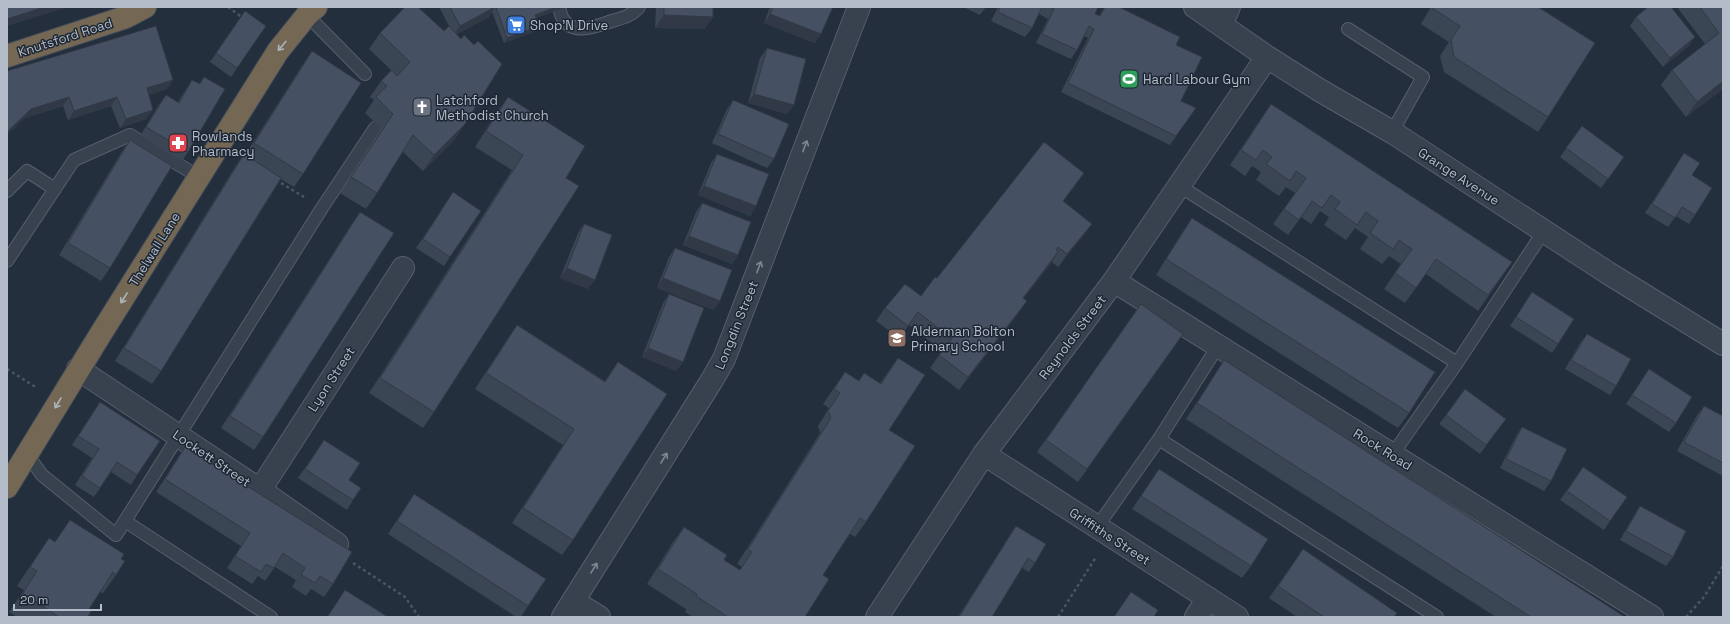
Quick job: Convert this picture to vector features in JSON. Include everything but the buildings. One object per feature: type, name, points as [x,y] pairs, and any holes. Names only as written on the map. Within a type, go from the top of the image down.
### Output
[{"type":"highway","name":"Knutsford Road","points":[[7,56],[126,17],[145,7]]},
{"type":"highway","name":"Thelwall Lane","points":[[7,487],[78,369],[278,51],[312,11]]},
{"type":"street","name":"Longdin Street","points":[[568,609],[724,359],[859,7]]},
{"type":"street","name":"Grange Avenue","points":[[1195,7],[1225,16],[1267,57],[1321,91],[1392,132],[1544,231],[1723,344]]},
{"type":"street","name":"Reynolds Street","points":[[877,617],[984,454],[1114,281],[1267,57]]},
{"type":"street","name":"Lyon Street","points":[[260,490],[403,268]]},
{"type":"street","name":"Rock Road","points":[[1114,281],[1652,617]]},
{"type":"street","name":"Lockett Street","points":[[78,369],[260,490],[345,550]]},
{"type":"street","name":"Griffiths Street","points":[[984,454],[1237,617]]},
{"type":"street","points":[[1196,617],[1208,598]]},
{"type":"street","points":[[568,609],[599,617]]},
{"type":"lane","points":[[559,7],[562,19],[569,25],[580,29],[591,28],[631,15],[639,7]]},
{"type":"lane","points":[[312,11],[366,74]]},
{"type":"lane","points":[[1348,29],[1423,77],[1392,132]]},
{"type":"lane","points":[[27,454],[42,475],[116,535],[374,128]]},
{"type":"lane","points":[[7,261],[74,160],[130,135],[199,177]]},
{"type":"lane","points":[[7,191],[27,171],[55,189]]},
{"type":"lane","points":[[1178,186],[1457,363]]},
{"type":"lane","points":[[1392,455],[1457,363],[1544,231]]},
{"type":"lane","points":[[1103,532],[1159,439],[1218,346]]},
{"type":"lane","points":[[1159,439],[1437,617]]},
{"type":"lane","points":[[126,521],[271,617]]},
{"type":"path","points":[[228,7],[248,21]]},
{"type":"path","points":[[275,179],[322,208]]},
{"type":"path","points":[[7,369],[39,389]]},
{"type":"path","points":[[1058,617],[1103,532]]},
{"type":"path","points":[[345,550],[350,562],[405,597],[419,617]]},
{"type":"path","points":[[1686,617],[1704,597],[1723,566]]},
{"type":"place","name":"Shop'N Drive","points":[[516,25]]},
{"type":"place","name":"Hard Labour Gym","points":[[1129,79]]},
{"type":"place","name":"Latchford Methodist Church","points":[[422,107]]},
{"type":"place","name":"Rowlands Pharmacy","points":[[178,143]]},
{"type":"place","name":"Alderman Bolton Primary School","points":[[897,338]]}]
